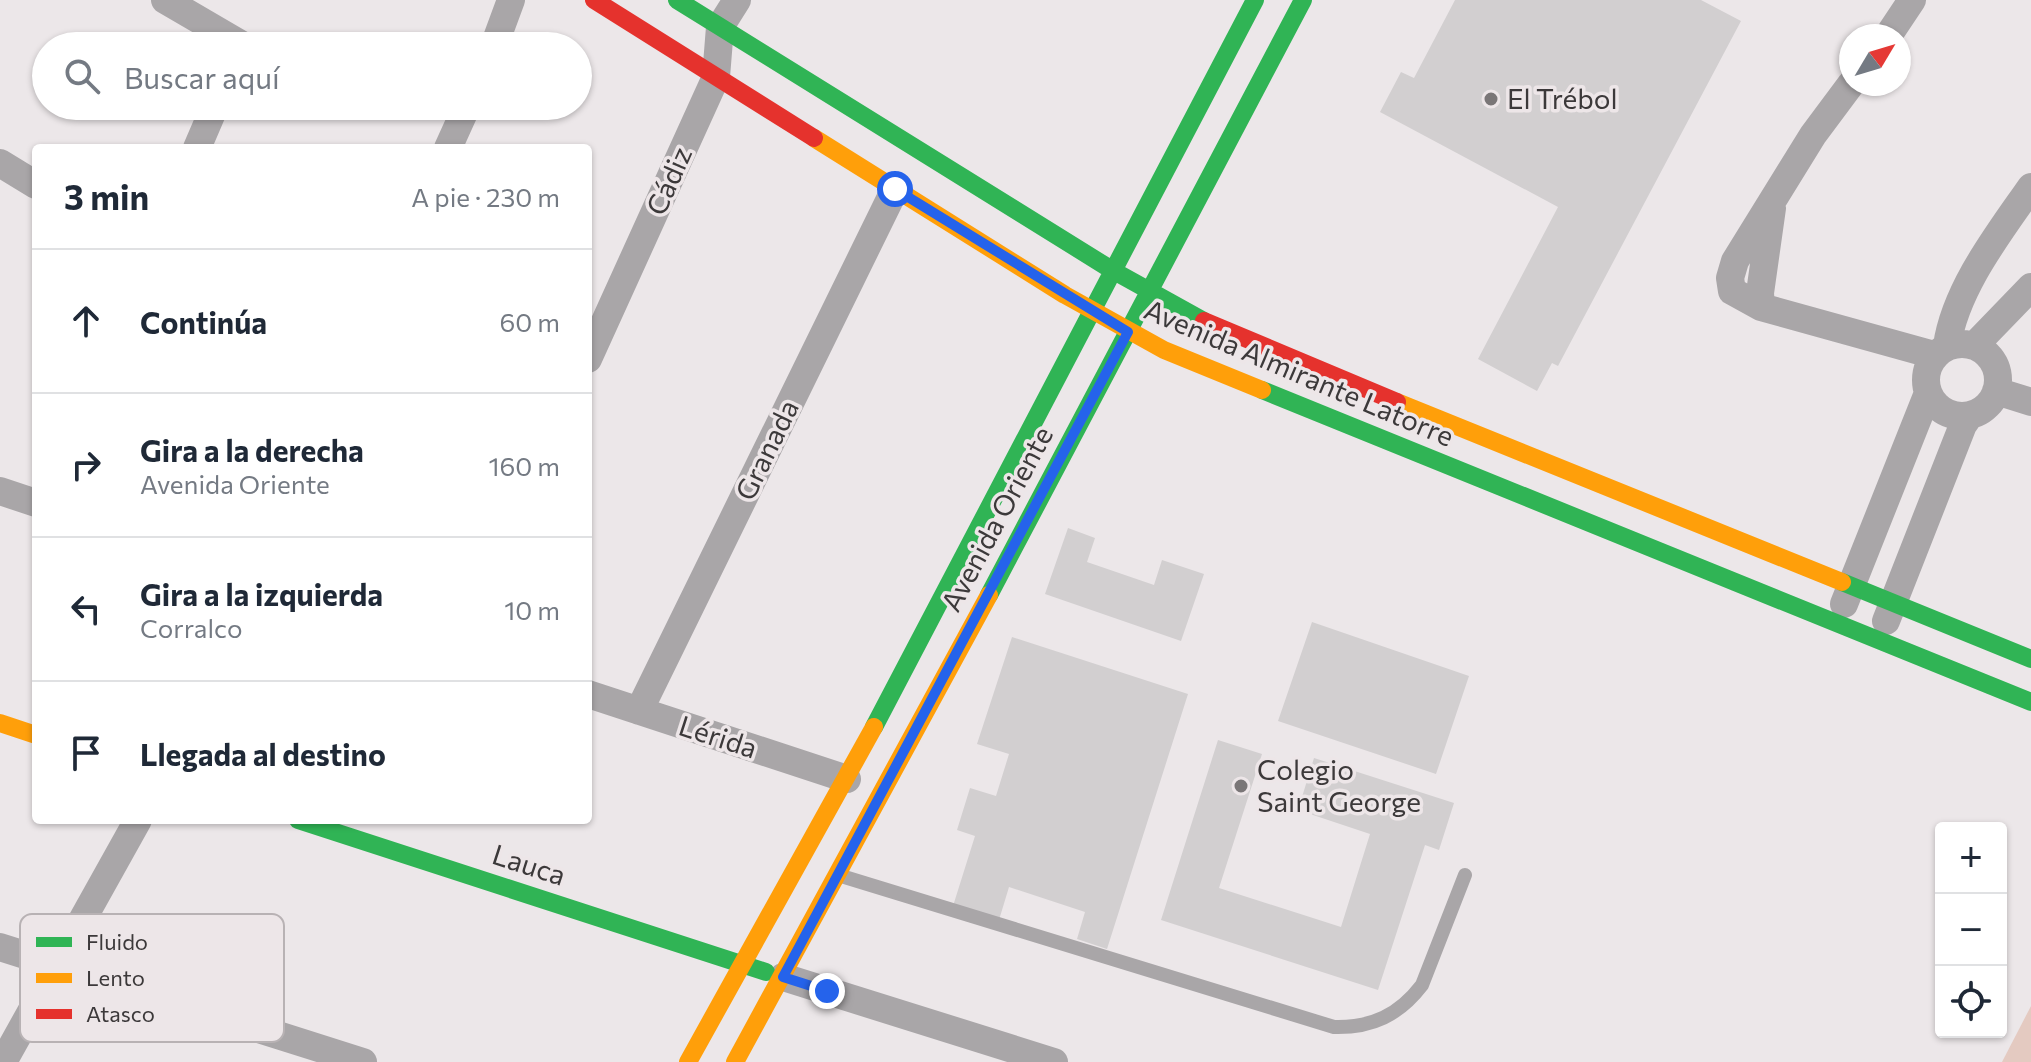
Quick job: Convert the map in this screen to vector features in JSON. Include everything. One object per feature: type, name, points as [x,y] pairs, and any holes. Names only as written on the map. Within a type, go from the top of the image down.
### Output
[{"type":"main road","name":"Avenida Almirante Latorre","points":[[594,0],[1090,310],[1164,350],[2031,702]]},
{"type":"main road","name":"Avenida Almirante Latorre","points":[[677,0],[1112,270],[1216,328],[2031,659]]},
{"type":"main road","name":"Avenida Oriente","points":[[688,1062],[847,779],[1255,0]]},
{"type":"main road","name":"Avenida Oriente","points":[[735,1062],[838,875],[1303,0]]},
{"type":"main road","points":[[0,723],[32,734]]},
{"type":"main road","name":"Lauca","points":[[310,824],[783,977]]},
{"type":"street","points":[[165,0],[219,32]]},
{"type":"street","points":[[499,32],[511,0]]},
{"type":"street","name":"Cádiz","points":[[592,350],[716,77],[720,27],[737,0]]},
{"type":"street","points":[[1896,24],[1912,0]]},
{"type":"street","points":[[1842,96],[1813,135],[1772,205],[1760,293],[1761,307],[1990,356],[1997,373],[1996,391],[1982,410],[1970,415],[1949,414],[1940,409],[1928,393]]},
{"type":"street","points":[[199,144],[209,120]]},
{"type":"street","points":[[450,144],[461,120]]},
{"type":"street","points":[[0,163],[32,183]]},
{"type":"street","points":[[1952,349],[1950,324],[1969,286],[2031,187]]},
{"type":"street","name":"Granada","points":[[639,711],[895,189]]},
{"type":"street","points":[[1836,623],[1928,393],[1926,373],[2031,287]]},
{"type":"street","points":[[1996,391],[2031,402]]},
{"type":"street","points":[[1879,640],[1963,425],[1970,415]]},
{"type":"street","points":[[0,491],[32,502]]},
{"type":"street","name":"Lérida","points":[[592,695],[847,779]]},
{"type":"street","points":[[84,914],[136,824]]},
{"type":"street","points":[[0,947],[20,954]]},
{"type":"street","points":[[783,977],[993,1053],[1054,1062]]},
{"type":"street","points":[[3,1062],[20,1030]]},
{"type":"street","points":[[284,1037],[363,1062]]},
{"type":"lane","points":[[838,875],[1334,1027],[1351,1027],[1384,1019],[1412,999],[1422,985],[1465,875]]},
{"type":"shaded area","points":[[2031,1006],[2031,1062],[2002,1062]]},
{"type":"building","points":[[1455,0],[1701,0],[1741,21],[1558,366],[1552,363],[1537,391],[1478,359],[1558,207],[1380,112],[1401,72],[1414,78]]},
{"type":"building","points":[[1068,528],[1095,538],[1087,562],[1154,585],[1162,560],[1204,574],[1181,641],[1045,594]]},
{"type":"building","points":[[1312,622],[1469,676],[1436,774],[1278,721]]},
{"type":"building","points":[[1012,637],[1188,694],[1107,949],[1077,939],[1085,912],[1009,887],[999,920],[953,906],[975,836],[957,830],[970,788],[996,796],[1009,754],[977,744]]},
{"type":"building","points":[[1218,740],[1262,754],[1219,888],[1341,927],[1370,834],[1298,810],[1314,758],[1454,803],[1439,850],[1425,845],[1378,990],[1161,920]]},
{"type":"traffic: fast","points":[[677,0],[1112,270],[1204,321]]},
{"type":"traffic: fast","points":[[874,727],[1255,0]]},
{"type":"traffic: fast","points":[[989,595],[1303,0]]},
{"type":"traffic: fast","points":[[1262,390],[2031,702]]},
{"type":"traffic: fast","points":[[1842,582],[2031,659]]},
{"type":"traffic: fast","points":[[310,824],[766,972]]},
{"type":"traffic: slow","points":[[814,138],[1065,295],[1164,350],[1262,390]]},
{"type":"traffic: slow","points":[[1397,402],[1842,582]]},
{"type":"traffic: slow","points":[[735,1062],[989,595]]},
{"type":"traffic: slow","points":[[0,723],[32,734]]},
{"type":"traffic: slow","points":[[688,1062],[874,727]]},
{"type":"traffic: jam","points":[[594,0],[814,138]]},
{"type":"traffic: jam","points":[[1204,321],[1397,402]]},
{"type":"place","name":"El Trébol","points":[[1491,99]]},
{"type":"place","name":"Colegio Saint George","points":[[1241,786]]},
{"type":"route","points":[[827,991],[783,977],[1128,332],[895,189]]}]
